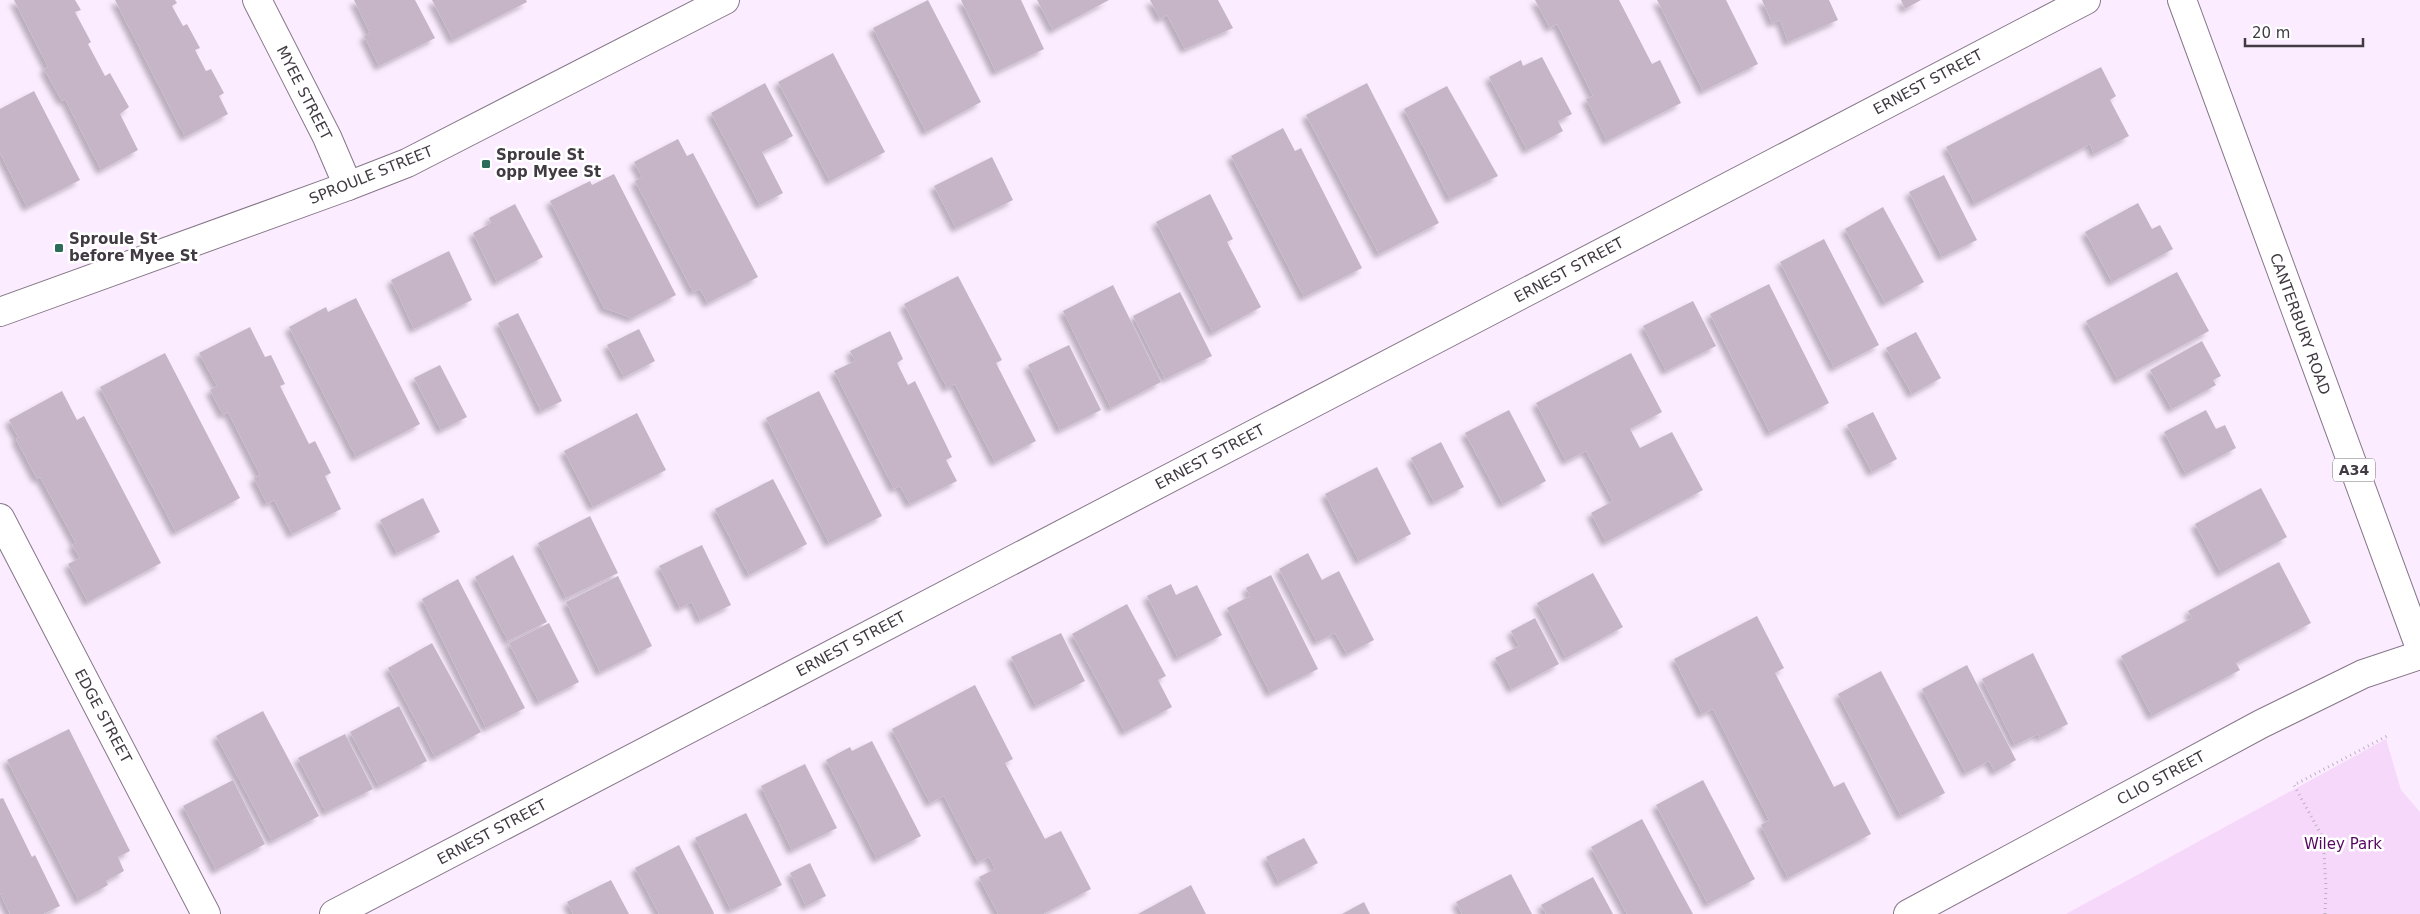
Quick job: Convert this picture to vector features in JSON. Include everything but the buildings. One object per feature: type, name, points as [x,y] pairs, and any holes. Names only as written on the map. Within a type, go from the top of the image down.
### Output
[{"type":"main road","name":"MYEE STREET","points":[[257,0],[327,137],[348,186]]},
{"type":"main road","name":"SPROULE STREET","points":[[0,312],[407,163],[726,0]]},
{"type":"main road","name":"ERNEST STREET","points":[[334,914],[2086,0]]},
{"type":"main road","name":"CANTERBURY ROAD","points":[[2182,0],[2420,648]]},
{"type":"main road","name":"EDGE STREET","points":[[0,518],[206,914]]},
{"type":"main road","name":"CLIO STREET","points":[[1908,914],[2261,724],[2363,674],[2420,655]]},
{"type":"path","points":[[2325,914],[2326,887],[2323,838],[2294,785],[2389,735]]},
{"type":"green space","name":"Wiley Park","points":[[2386,739],[2401,790],[2420,812],[2420,914],[2066,914]]},
{"type":"place","name":"Sproule St opp Myee St","points":[[486,164]]},
{"type":"place","name":"Sproule St before Myee St","points":[[59,248]]}]
